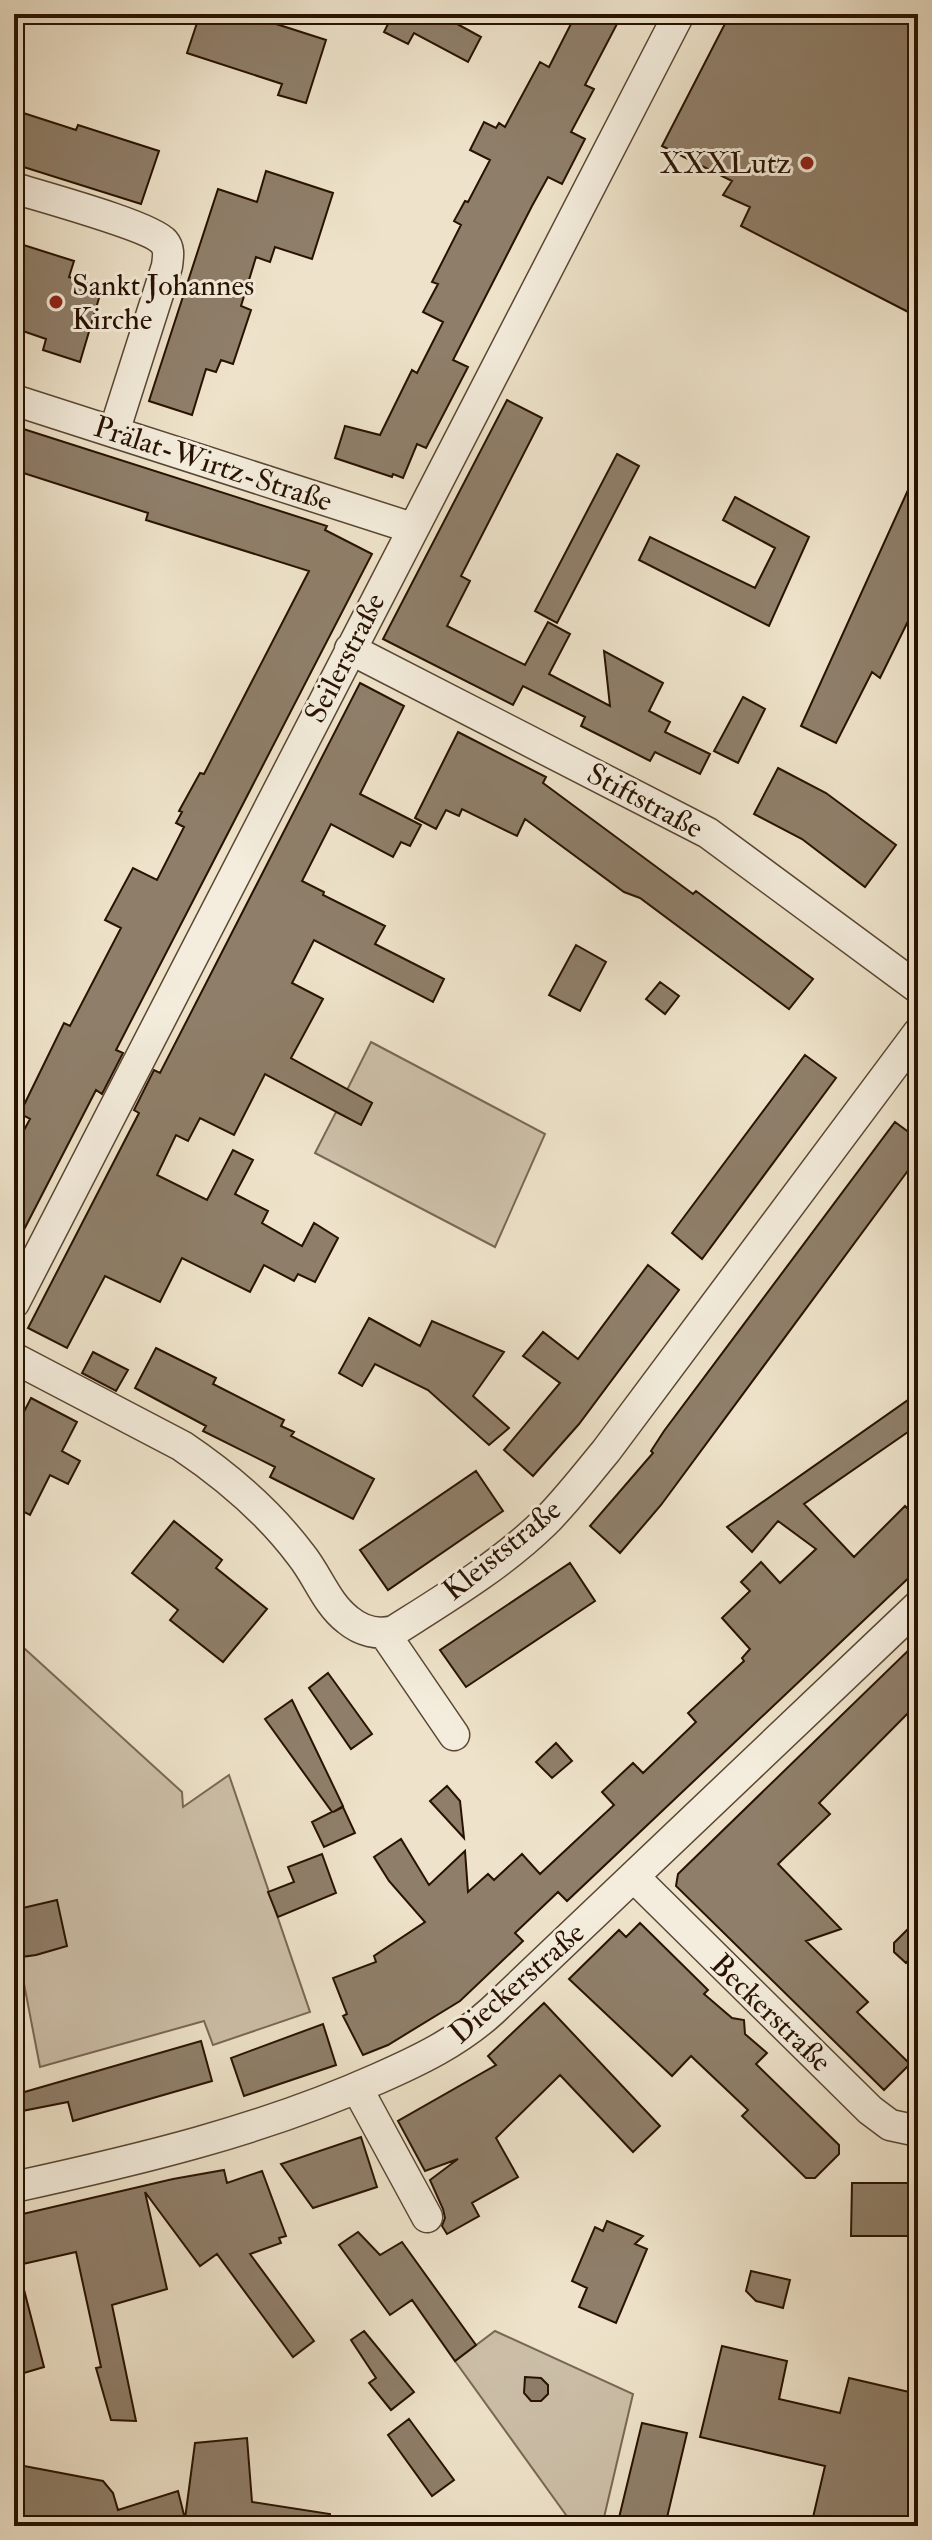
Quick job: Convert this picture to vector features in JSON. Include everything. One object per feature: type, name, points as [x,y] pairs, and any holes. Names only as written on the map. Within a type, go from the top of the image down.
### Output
[{"type":"street","name":"Seilerstraße","points":[[14,1303],[679,14]]},
{"type":"street","points":[[14,188],[144,230],[165,243],[169,252],[114,432]]},
{"type":"street","name":"Prälat-Wirtz-Straße","points":[[14,400],[412,528]]},
{"type":"street","name":"Stiftstraße","points":[[350,649],[708,833],[918,988]]},
{"type":"street","name":"Kleiststraße","points":[[385,1634],[467,1584],[527,1539],[563,1502],[606,1451],[918,1033]]},
{"type":"street","points":[[14,1358],[182,1446],[250,1497],[281,1528],[309,1565],[329,1600],[346,1619],[362,1629],[385,1634],[454,1735]]},
{"type":"street","name":"Dieckerstraße","points":[[14,2187],[206,2142],[357,2088],[433,2053],[482,2020],[918,1606]]},
{"type":"street","name":"Beckerstraße","points":[[635,1878],[870,2110],[890,2125],[918,2131]]},
{"type":"street","points":[[357,2088],[427,2217]]},
{"type":"shaded area","points":[[371,1042],[545,1134],[495,1247],[315,1153],[336,1112],[360,1124],[372,1103],[347,1090]]},
{"type":"shaded area","points":[[14,1639],[182,1792],[183,1807],[229,1775],[310,2012],[213,2045],[204,2021],[40,2067],[14,1932]]},
{"type":"shaded area","points":[[495,2331],[633,2394],[602,2526],[574,2526],[455,2361]]},
{"type":"building","points":[[200,14],[245,14],[326,40],[306,103],[278,95],[282,84],[187,53]]},
{"type":"building","points":[[379,14],[439,14],[481,37],[468,62],[414,33],[408,44],[384,32],[390,20]]},
{"type":"building","points":[[576,14],[597,14],[617,24],[585,85],[594,89],[571,132],[585,139],[562,184],[548,177],[532,206],[453,360],[468,367],[426,448],[417,444],[403,478],[335,458],[345,426],[380,435],[412,370],[417,373],[443,322],[423,312],[438,284],[432,282],[461,225],[454,221],[465,201],[468,202],[490,160],[470,150],[484,122],[496,128],[499,123],[505,127],[540,62],[549,67]]},
{"type":"building","name":"XXXLutz","points":[[730,14],[918,14],[918,317],[741,226],[750,207],[723,195],[732,181],[662,146]]},
{"type":"building","points":[[14,110],[76,130],[78,125],[159,151],[141,204],[14,164]]},
{"type":"building","points":[[266,171],[333,193],[312,259],[275,247],[270,262],[256,257],[241,306],[251,310],[233,364],[221,360],[216,372],[206,369],[192,415],[149,401],[218,189],[257,202]]},
{"type":"building","name":"Sankt Johannes Kirche","points":[[14,242],[74,261],[69,277],[102,288],[80,362],[43,350],[46,339],[14,328]]},
{"type":"building","points":[[507,400],[542,418],[461,576],[470,581],[447,626],[525,665],[548,622],[570,634],[549,674],[610,706],[604,651],[663,683],[649,711],[670,722],[665,732],[710,754],[700,774],[655,752],[650,761],[581,726],[585,717],[523,686],[513,705],[383,639]]},
{"type":"building","points":[[14,426],[327,526],[325,530],[372,554],[116,1050],[123,1053],[102,1094],[96,1090],[14,1249],[14,1149],[30,1119],[21,1114],[24,1105],[64,1023],[70,1026],[121,928],[105,920],[133,868],[157,880],[184,827],[176,823],[182,812],[179,811],[200,773],[204,774],[309,571],[146,520],[148,513],[14,470]]},
{"type":"building","points":[[617,454],[639,466],[557,623],[535,611]]},
{"type":"building","points":[[918,468],[918,601],[880,678],[872,672],[836,743],[801,726]]},
{"type":"building","points":[[735,497],[809,537],[769,626],[639,560],[650,537],[755,588],[775,548],[723,520]]},
{"type":"building","points":[[360,683],[404,706],[360,794],[421,825],[410,846],[401,842],[393,857],[331,824],[302,881],[385,926],[375,944],[444,979],[433,1002],[314,940],[292,983],[323,999],[291,1058],[372,1103],[361,1125],[265,1074],[234,1135],[200,1118],[188,1141],[176,1135],[157,1175],[207,1200],[233,1150],[253,1160],[235,1194],[268,1211],[262,1223],[302,1246],[314,1223],[338,1238],[315,1282],[298,1274],[294,1281],[264,1265],[250,1292],[182,1258],[160,1302],[105,1276],[67,1348],[28,1328],[139,1113],[134,1110],[154,1070],[160,1073]]},
{"type":"building","points":[[743,697],[765,709],[738,763],[714,751]]},
{"type":"building","points":[[458,732],[546,777],[543,783],[693,894],[696,891],[813,979],[789,1009],[640,898],[624,892],[525,819],[517,836],[462,809],[459,816],[446,810],[436,829],[415,818]]},
{"type":"building","points":[[778,768],[826,793],[896,845],[865,887],[802,839],[754,814]]},
{"type":"building","points":[[576,945],[606,962],[580,1011],[549,995]]},
{"type":"building","points":[[660,982],[679,996],[665,1014],[646,999]]},
{"type":"building","points":[[805,1055],[836,1078],[702,1259],[672,1233]]},
{"type":"building","points":[[895,1122],[918,1139],[918,1157],[661,1505],[620,1553],[590,1526],[653,1453],[651,1451],[664,1431]]},
{"type":"building","points":[[648,1265],[679,1290],[579,1424],[533,1476],[504,1450],[560,1383],[523,1356],[543,1332],[578,1359]]},
{"type":"building","points":[[369,1318],[420,1346],[432,1321],[504,1352],[473,1396],[509,1428],[489,1445],[428,1390],[375,1364],[362,1386],[339,1373]]},
{"type":"building","points":[[156,1348],[216,1378],[213,1384],[284,1420],[281,1426],[294,1432],[291,1436],[374,1479],[353,1519],[270,1477],[275,1467],[203,1431],[206,1426],[135,1388]]},
{"type":"building","points":[[93,1352],[128,1370],[116,1391],[82,1373]]},
{"type":"building","points":[[918,1393],[918,1425],[804,1504],[854,1557],[905,1506],[918,1519],[918,1569],[567,1901],[558,1892],[515,1933],[523,1941],[460,2001],[388,2045],[363,2055],[343,2016],[347,2014],[333,1978],[376,1962],[374,1956],[425,1922],[389,1881],[374,1857],[401,1839],[429,1885],[465,1851],[468,1892],[488,1874],[494,1880],[522,1854],[540,1874],[614,1805],[602,1792],[633,1763],[643,1773],[696,1722],[688,1713],[744,1661],[742,1658],[750,1649],[722,1618],[750,1591],[741,1582],[761,1562],[780,1583],[816,1549],[778,1521],[752,1552],[727,1527]]},
{"type":"building","points":[[31,1398],[77,1422],[62,1451],[80,1461],[68,1484],[50,1475],[30,1515],[14,1507],[14,1431]]},
{"type":"building","points":[[476,1471],[503,1511],[388,1590],[360,1550]]},
{"type":"building","points":[[174,1521],[222,1560],[216,1568],[267,1609],[223,1662],[170,1620],[178,1610],[132,1573]]},
{"type":"building","points":[[570,1563],[595,1601],[466,1687],[440,1650]]},
{"type":"building","points":[[918,1641],[918,1703],[819,1803],[830,1814],[778,1864],[841,1929],[806,1941],[868,2002],[857,2012],[910,2064],[884,2090],[676,1886],[678,1874]]},
{"type":"building","points":[[328,1673],[372,1734],[351,1749],[309,1688]]},
{"type":"building","points":[[292,1700],[343,1806],[333,1812],[343,1807],[355,1833],[324,1847],[312,1822],[332,1812],[265,1719]]},
{"type":"building","points":[[556,1743],[572,1761],[552,1778],[536,1762]]},
{"type":"building","points":[[447,1786],[460,1801],[464,1838],[430,1801]]},
{"type":"building","points":[[322,1854],[336,1893],[278,1917],[268,1892],[294,1882],[288,1867]]},
{"type":"building","points":[[57,1900],[67,1946],[14,1958],[14,1910]]},
{"type":"building","points":[[918,1919],[918,1950],[906,1963],[894,1952],[894,1943]]},
{"type":"building","points":[[640,1923],[708,1990],[704,1994],[732,2018],[744,2020],[745,2034],[767,2053],[756,2064],[839,2145],[839,2154],[815,2178],[806,2178],[742,2116],[748,2110],[691,2056],[672,2076],[569,1979],[619,1930],[626,1937]]},
{"type":"building","points":[[544,2003],[660,2126],[633,2152],[560,2075],[496,2138],[518,2177],[472,2203],[479,2216],[447,2234],[442,2226],[445,2218],[443,2209],[430,2180],[458,2159],[425,2171],[398,2121],[496,2065],[488,2056]]},
{"type":"building","points":[[323,2024],[336,2065],[244,2096],[231,2058]]},
{"type":"building","points":[[201,2041],[212,2081],[73,2121],[68,2102],[17,2112],[14,2095]]},
{"type":"building","points":[[361,2137],[377,2187],[313,2208],[281,2164]]},
{"type":"building","points":[[224,2170],[227,2183],[262,2171],[286,2236],[279,2238],[281,2243],[250,2254],[314,2341],[293,2357],[217,2254],[200,2266],[145,2192],[167,2289],[112,2305],[136,2421],[111,2420],[96,2368],[101,2367],[76,2252],[14,2266],[14,2216]]},
{"type":"building","points":[[852,2183],[918,2183],[918,2236],[851,2236]]},
{"type":"building","points":[[607,2221],[643,2236],[635,2244],[647,2249],[616,2323],[579,2307],[587,2288],[572,2281],[595,2227],[603,2231]]},
{"type":"building","points":[[358,2232],[380,2255],[402,2242],[476,2345],[455,2361],[412,2300],[390,2315],[339,2245]]},
{"type":"building","points":[[751,2271],[790,2280],[783,2308],[756,2301],[746,2291]]},
{"type":"building","points":[[22,2282],[44,2367],[14,2376],[14,2284]]},
{"type":"building","points":[[364,2331],[414,2392],[391,2410],[369,2383],[376,2378],[351,2340]]},
{"type":"building","points":[[722,2346],[787,2361],[779,2399],[840,2413],[849,2378],[918,2394],[918,2526],[811,2526],[825,2466],[700,2437]]},
{"type":"building","points":[[525,2377],[541,2378],[548,2385],[548,2394],[541,2401],[531,2401],[524,2393]]},
{"type":"building","points":[[409,2419],[454,2480],[432,2496],[388,2435]]},
{"type":"building","points":[[642,2423],[687,2433],[665,2526],[617,2526]]},
{"type":"building","points":[[247,2438],[252,2502],[330,2514],[329,2526],[32,2526],[14,2523],[14,2467],[24,2469],[24,2466],[103,2481],[113,2493],[118,2510],[178,2491],[185,2519],[195,2443]]},
{"type":"place","name":"XXXLutz","points":[[807,163]]},
{"type":"place","name":"Sankt Johannes Kirche","points":[[56,302]]}]
